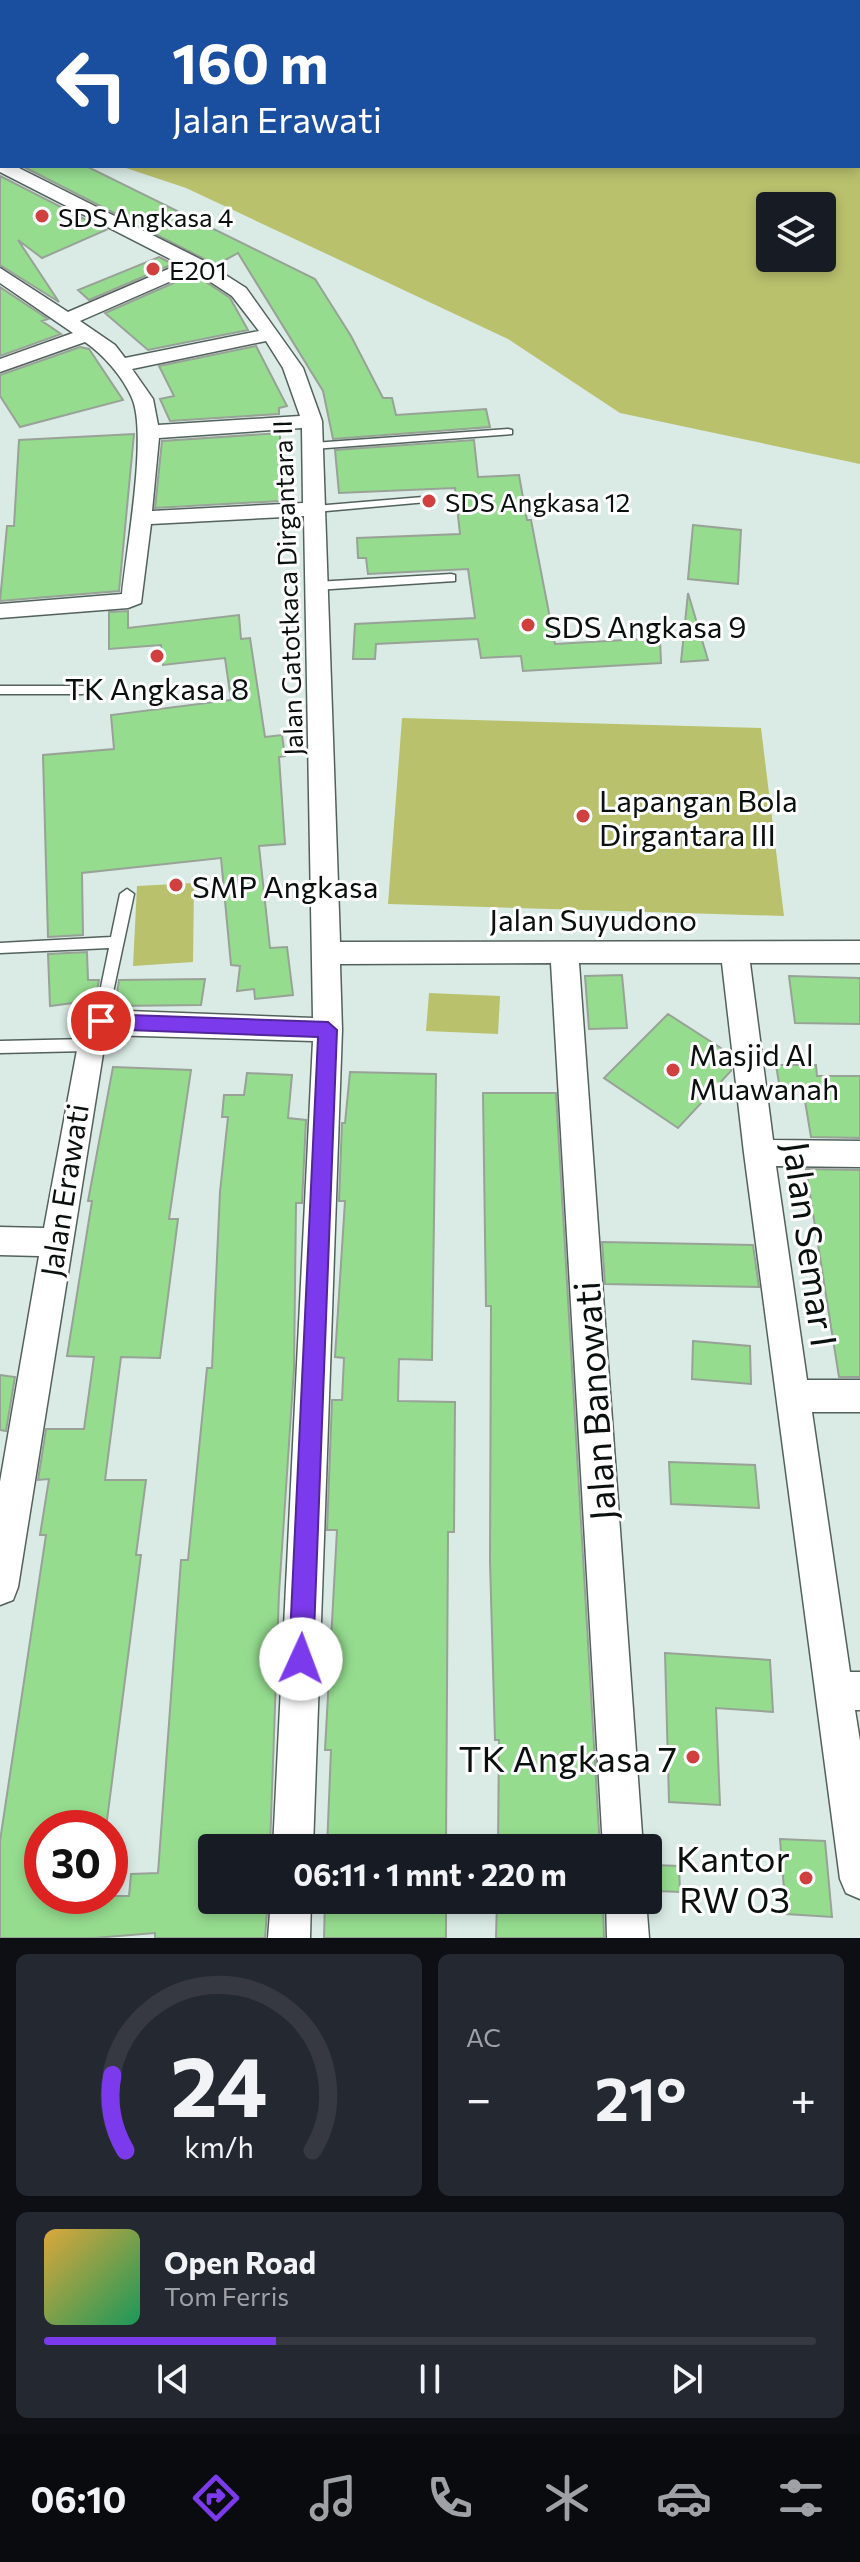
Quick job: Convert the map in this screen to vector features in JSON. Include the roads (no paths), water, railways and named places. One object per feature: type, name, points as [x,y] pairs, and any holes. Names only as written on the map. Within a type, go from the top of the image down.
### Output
[{"type":"street","name":"Jalan Gatotkaca Dirgantara II","points":[[6,168],[195,264],[239,292],[272,334],[305,392],[312,421],[328,1030],[294,1834]]},
{"type":"street","points":[[69,319],[195,264]]},
{"type":"street","points":[[0,274],[90,334],[122,365],[143,399],[149,432],[143,518],[131,600],[0,611]]},
{"type":"street","points":[[0,366],[90,334]]},
{"type":"street","points":[[122,365],[272,334]]},
{"type":"street","points":[[149,432],[312,421]]},
{"type":"street","points":[[143,518],[315,509]]},
{"type":"street","name":"Jalan Semar I","points":[[735,952],[793,1396],[847,1691],[860,1879]]},
{"type":"street","name":"Jalan Suyudono","points":[[326,953],[860,952]]},
{"type":"street","name":"Jalan Banowati","points":[[564,953],[622,1834]]},
{"type":"street","points":[[94,1033],[328,1030]]},
{"type":"street","name":"Jalan Erawati","points":[[0,1587],[6,1509],[94,1033]]},
{"type":"street","points":[[759,1153],[860,1154]]},
{"type":"street","points":[[0,1241],[54,1242]]},
{"type":"street","points":[[793,1396],[860,1396]]},
{"type":"street","points":[[289,1938],[290,1914]]},
{"type":"street","points":[[627,1914],[628,1938]]},
{"type":"lane","points":[[313,446],[508,432]]},
{"type":"lane","points":[[315,509],[423,500]]},
{"type":"lane","points":[[316,586],[451,578]]},
{"type":"lane","points":[[0,690],[83,690]]},
{"type":"lane","points":[[0,1047],[94,1033],[127,894]]},
{"type":"lane","points":[[0,948],[117,942]]},
{"type":"place","name":"SDS Angkasa 4","points":[[42,216]]},
{"type":"place","name":"E201","points":[[153,269]]},
{"type":"place","name":"SDS Angkasa 12","points":[[429,501]]},
{"type":"place","name":"SDS Angkasa 9","points":[[528,625]]},
{"type":"place","name":"TK Angkasa 8","points":[[157,656]]},
{"type":"place","name":"Lapangan Bola Dirgantara III","points":[[583,816]]},
{"type":"place","name":"SMP Angkasa","points":[[176,885]]},
{"type":"place","name":"Masjid Al Muawanah","points":[[673,1070]]},
{"type":"place","name":"TK Angkasa 7","points":[[693,1757]]},
{"type":"place","name":"Kantor RW 03","points":[[806,1878]]}]
